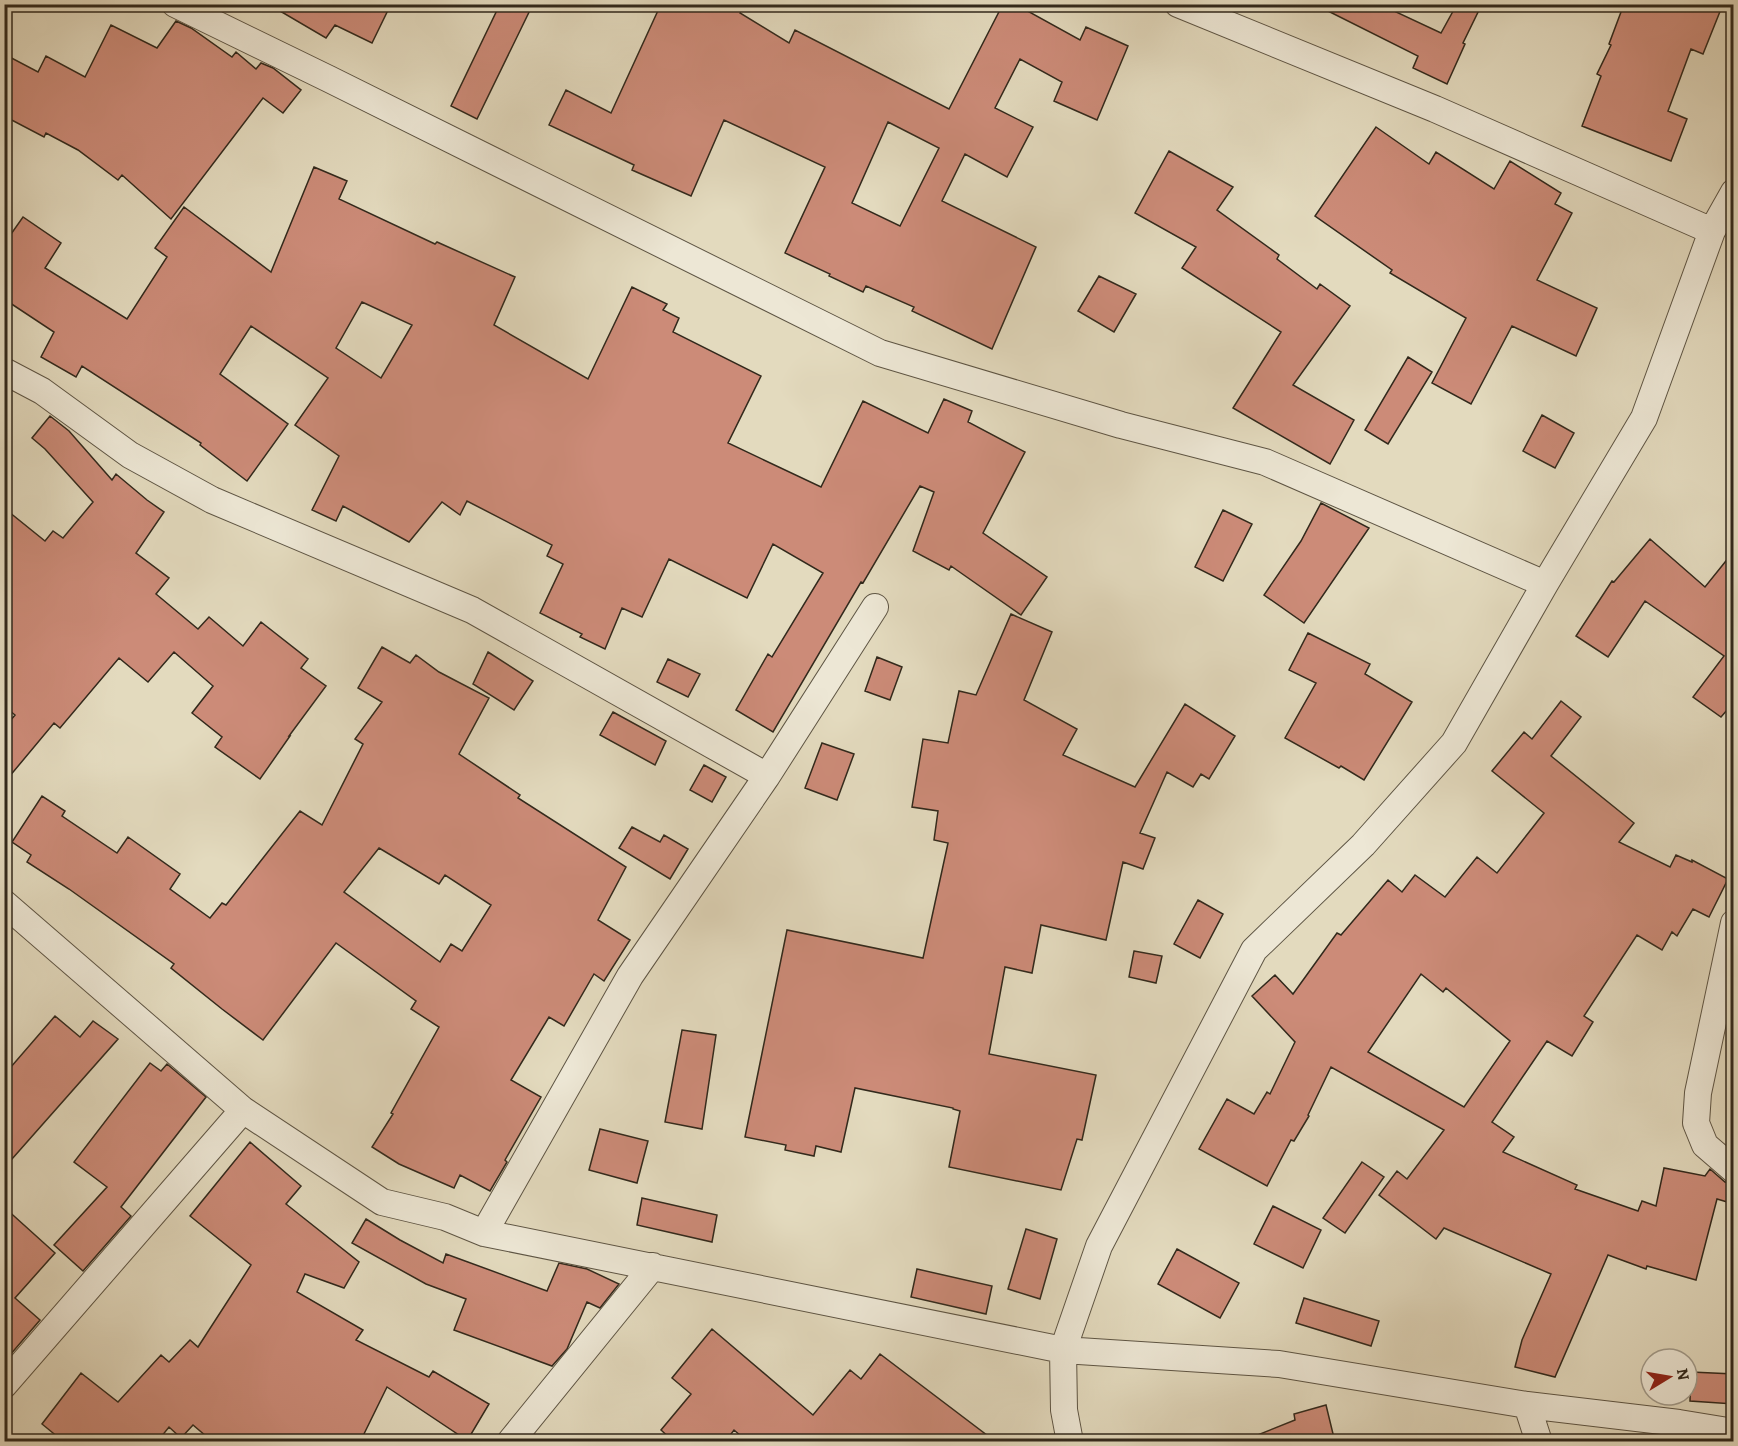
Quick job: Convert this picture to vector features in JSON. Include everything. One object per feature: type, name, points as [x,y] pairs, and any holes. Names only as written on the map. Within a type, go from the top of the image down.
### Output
[{"type":"street","points":[[175,4],[880,353],[1121,425],[1264,462],[1545,584]]},
{"type":"street","points":[[1178,4],[1435,109],[1712,231]]},
{"type":"street","points":[[1070,1442],[1064,1410],[1063,1350],[1099,1246],[1254,950],[1363,845],[1454,743],[1644,418],[1712,231],[1734,192]]},
{"type":"street","points":[[4,371],[42,391],[130,455],[212,500],[472,610],[767,776]]},
{"type":"street","points":[[484,1233],[630,976],[767,776],[875,607]]},
{"type":"street","points":[[4,903],[243,1110],[382,1202],[445,1217],[484,1233],[1063,1350],[1279,1364],[1527,1405],[1679,1423],[1734,1432]]},
{"type":"street","points":[[1734,923],[1698,1094],[1696,1123],[1705,1145],[1734,1170]]},
{"type":"street","points":[[4,1385],[243,1110]]},
{"type":"street","points":[[510,1442],[653,1266]]},
{"type":"street","points":[[1527,1405],[1539,1442]]},
{"type":"building","points":[[268,4],[391,4],[372,43],[335,25],[326,38]]},
{"type":"building","points":[[500,4],[533,4],[477,119],[451,106]]},
{"type":"building","points":[[661,4],[745,4],[740,13],[789,43],[795,30],[949,109],[1003,4],[1015,4],[1080,40],[1086,27],[1128,46],[1097,120],[1054,101],[1062,82],[1020,59],[995,108],[1033,127],[1007,177],[965,154],[942,201],[1036,247],[992,349],[912,311],[914,307],[866,286],[863,292],[785,253],[825,167],[724,120],[691,196],[632,170],[634,165],[549,125],[566,90],[611,113]],"holes":[[[888,122],[939,148],[900,226],[852,203]]]},
{"type":"building","points":[[1314,4],[1400,4],[1396,12],[1441,33],[1457,4],[1482,4],[1447,84],[1413,68],[1418,56]]},
{"type":"building","points":[[1624,4],[1723,4],[1703,54],[1691,49],[1668,111],[1687,119],[1671,161],[1582,126],[1601,76],[1597,74],[1611,45],[1609,44]]},
{"type":"building","points":[[176,21],[191,28],[232,57],[236,52],[256,69],[261,63],[273,68],[301,90],[283,113],[263,98],[171,219],[122,175],[118,180],[78,150],[46,133],[44,137],[4,116],[4,54],[38,72],[46,56],[85,77],[111,25],[157,48]]},
{"type":"building","points":[[1376,127],[1429,164],[1436,152],[1494,189],[1510,161],[1561,193],[1555,204],[1572,213],[1537,280],[1597,308],[1576,356],[1512,326],[1471,404],[1432,383],[1466,318],[1390,273],[1392,270],[1315,216]]},
{"type":"building","points":[[1169,151],[1233,187],[1217,210],[1279,255],[1277,259],[1317,289],[1320,284],[1350,306],[1293,385],[1354,420],[1330,464],[1233,408],[1281,332],[1182,268],[1196,247],[1135,213]]},
{"type":"building","points":[[314,167],[347,181],[339,199],[435,244],[437,242],[515,277],[494,325],[588,379],[632,287],[667,304],[663,310],[679,318],[673,332],[761,376],[728,443],[821,487],[863,401],[928,433],[944,399],[972,411],[968,422],[1025,452],[983,533],[1047,577],[1021,615],[951,566],[949,570],[913,551],[934,492],[920,486],[773,732],[736,710],[768,654],[772,657],[823,573],[773,544],[747,598],[669,559],[642,617],[622,608],[605,649],[580,637],[582,634],[540,613],[563,564],[547,556],[552,545],[467,501],[460,515],[442,502],[409,542],[343,506],[336,521],[312,510],[339,456],[295,425],[328,378],[251,326],[220,374],[288,424],[247,481],[200,445],[201,443],[82,366],[76,377],[41,357],[54,332],[4,299],[4,244],[23,217],[61,243],[45,268],[127,319],[167,257],[155,248],[184,207],[271,272]],"holes":[[[362,302],[412,325],[381,378],[336,348]]]},
{"type":"building","points":[[1099,276],[1136,294],[1114,332],[1078,311]]},
{"type":"building","points":[[1408,357],[1432,372],[1388,444],[1365,430]]},
{"type":"building","points":[[1542,415],[1574,433],[1555,468],[1523,451]]},
{"type":"building","points":[[50,416],[69,431],[112,480],[116,474],[164,512],[136,553],[169,578],[156,594],[198,629],[209,617],[243,646],[261,622],[308,659],[301,668],[326,686],[260,779],[215,747],[222,737],[192,713],[213,686],[174,652],[148,682],[119,658],[60,728],[54,723],[4,783],[4,728],[15,715],[4,706],[4,508],[45,541],[53,531],[63,538],[93,502],[45,449],[32,438]]},
{"type":"building","points":[[1321,503],[1369,528],[1304,623],[1264,595],[1301,541]]},
{"type":"building","points":[[1223,510],[1252,524],[1223,581],[1195,567]]},
{"type":"building","points":[[1650,539],[1705,587],[1734,551],[1734,702],[1721,717],[1693,697],[1724,656],[1645,601],[1608,657],[1576,636],[1612,581],[1614,582]]},
{"type":"building","points":[[1011,614],[1052,632],[1024,700],[1077,729],[1063,755],[1135,787],[1185,704],[1235,736],[1209,779],[1201,774],[1193,787],[1167,772],[1140,833],[1155,838],[1143,869],[1123,862],[1106,940],[1041,925],[1032,973],[1005,967],[989,1054],[1096,1075],[1082,1140],[1077,1139],[1061,1190],[949,1167],[960,1111],[855,1088],[841,1152],[816,1146],[814,1156],[785,1150],[786,1145],[745,1137],[787,930],[923,958],[948,843],[934,840],[938,811],[912,807],[923,739],[948,743],[959,691],[976,695]]},
{"type":"building","points":[[1308,633],[1370,664],[1365,674],[1412,702],[1364,780],[1285,738],[1316,683],[1289,670]]},
{"type":"building","points":[[382,647],[410,663],[416,655],[439,672],[489,698],[459,754],[520,795],[518,798],[626,867],[598,920],[630,940],[604,981],[594,974],[564,1026],[549,1017],[511,1080],[541,1097],[490,1191],[460,1175],[454,1188],[399,1164],[372,1147],[393,1114],[391,1113],[439,1027],[411,1009],[416,1001],[336,943],[263,1040],[171,968],[174,964],[27,862],[31,855],[12,842],[42,796],[65,811],[62,816],[117,853],[128,837],[180,874],[170,889],[210,918],[222,903],[226,905],[300,811],[322,825],[363,744],[355,739],[382,702],[358,688]],"holes":[[[379,848],[439,884],[445,875],[491,905],[462,951],[451,944],[440,962],[344,892]]]},
{"type":"building","points":[[488,652],[533,681],[514,710],[473,684]]},
{"type":"building","points":[[877,657],[902,667],[890,700],[865,691]]},
{"type":"building","points":[[668,659],[700,674],[688,697],[657,682]]},
{"type":"building","points":[[1561,701],[1581,717],[1551,756],[1634,823],[1619,842],[1670,867],[1676,855],[1692,862],[1692,860],[1728,879],[1709,917],[1693,909],[1677,936],[1672,932],[1662,950],[1637,935],[1584,1016],[1593,1022],[1572,1056],[1547,1041],[1492,1122],[1514,1137],[1503,1152],[1577,1185],[1575,1189],[1638,1211],[1642,1201],[1656,1206],[1664,1168],[1705,1176],[1710,1169],[1725,1182],[1734,1185],[1734,1204],[1717,1199],[1696,1280],[1647,1266],[1646,1269],[1608,1255],[1555,1377],[1515,1367],[1522,1340],[1551,1274],[1444,1228],[1436,1239],[1379,1195],[1397,1171],[1407,1179],[1444,1130],[1331,1067],[1309,1116],[1294,1141],[1291,1140],[1267,1186],[1199,1149],[1227,1099],[1254,1114],[1267,1092],[1270,1094],[1295,1042],[1252,996],[1275,975],[1293,994],[1337,933],[1341,935],[1388,880],[1402,892],[1415,875],[1445,897],[1477,857],[1497,873],[1544,813],[1492,771],[1524,732],[1532,739]],"holes":[[[1421,974],[1443,992],[1446,988],[1510,1041],[1464,1107],[1368,1052]]]},
{"type":"building","points":[[613,712],[666,741],[655,765],[600,735]]},
{"type":"building","points":[[822,743],[854,754],[837,800],[805,788]]},
{"type":"building","points":[[704,765],[726,777],[712,802],[690,790]]},
{"type":"building","points":[[632,827],[660,842],[664,835],[688,849],[670,879],[619,848]]},
{"type":"building","points":[[1198,900],[1223,914],[1200,958],[1174,944]]},
{"type":"building","points":[[1134,951],[1162,956],[1156,983],[1129,977]]},
{"type":"building","points":[[55,1016],[80,1037],[93,1021],[118,1039],[4,1168],[4,1075]]},
{"type":"building","points":[[682,1030],[716,1035],[702,1129],[665,1122]]},
{"type":"building","points":[[150,1063],[161,1071],[167,1064],[206,1097],[121,1207],[131,1216],[83,1271],[54,1245],[107,1187],[74,1162]]},
{"type":"building","points":[[600,1129],[648,1141],[637,1183],[589,1170]]},
{"type":"building","points":[[250,1142],[301,1186],[286,1204],[359,1262],[344,1288],[305,1274],[297,1292],[363,1330],[356,1340],[429,1377],[433,1371],[489,1404],[470,1436],[468,1435],[465,1439],[387,1387],[360,1442],[213,1442],[193,1425],[181,1438],[169,1427],[157,1442],[64,1442],[42,1424],[81,1373],[118,1402],[161,1355],[169,1362],[190,1340],[198,1347],[251,1265],[190,1216]]},
{"type":"building","points":[[1362,1162],[1384,1177],[1345,1233],[1323,1218]]},
{"type":"building","points":[[642,1198],[717,1215],[712,1242],[637,1225]]},
{"type":"building","points":[[1273,1206],[1321,1230],[1303,1268],[1254,1244]]},
{"type":"building","points":[[4,1207],[55,1253],[15,1298],[40,1320],[4,1362]]},
{"type":"building","points":[[366,1219],[443,1263],[446,1254],[547,1291],[559,1263],[587,1269],[619,1284],[600,1308],[587,1302],[567,1349],[552,1366],[454,1330],[466,1299],[426,1284],[352,1243]]},
{"type":"building","points":[[1026,1229],[1057,1239],[1040,1299],[1008,1289]]},
{"type":"building","points":[[1177,1249],[1239,1283],[1220,1318],[1158,1284]]},
{"type":"building","points":[[917,1269],[992,1286],[986,1314],[911,1297]]},
{"type":"building","points":[[1304,1298],[1379,1321],[1371,1346],[1296,1323]]},
{"type":"building","points":[[712,1329],[813,1415],[850,1370],[861,1379],[880,1354],[996,1442],[748,1442],[734,1430],[725,1442],[674,1442],[661,1430],[691,1394],[672,1378]]},
{"type":"building","points":[[1699,1372],[1734,1374],[1734,1404],[1699,1402]]},
{"type":"building","points":[[1326,1405],[1335,1442],[1245,1442],[1245,1440],[1295,1420],[1294,1414]]}]
